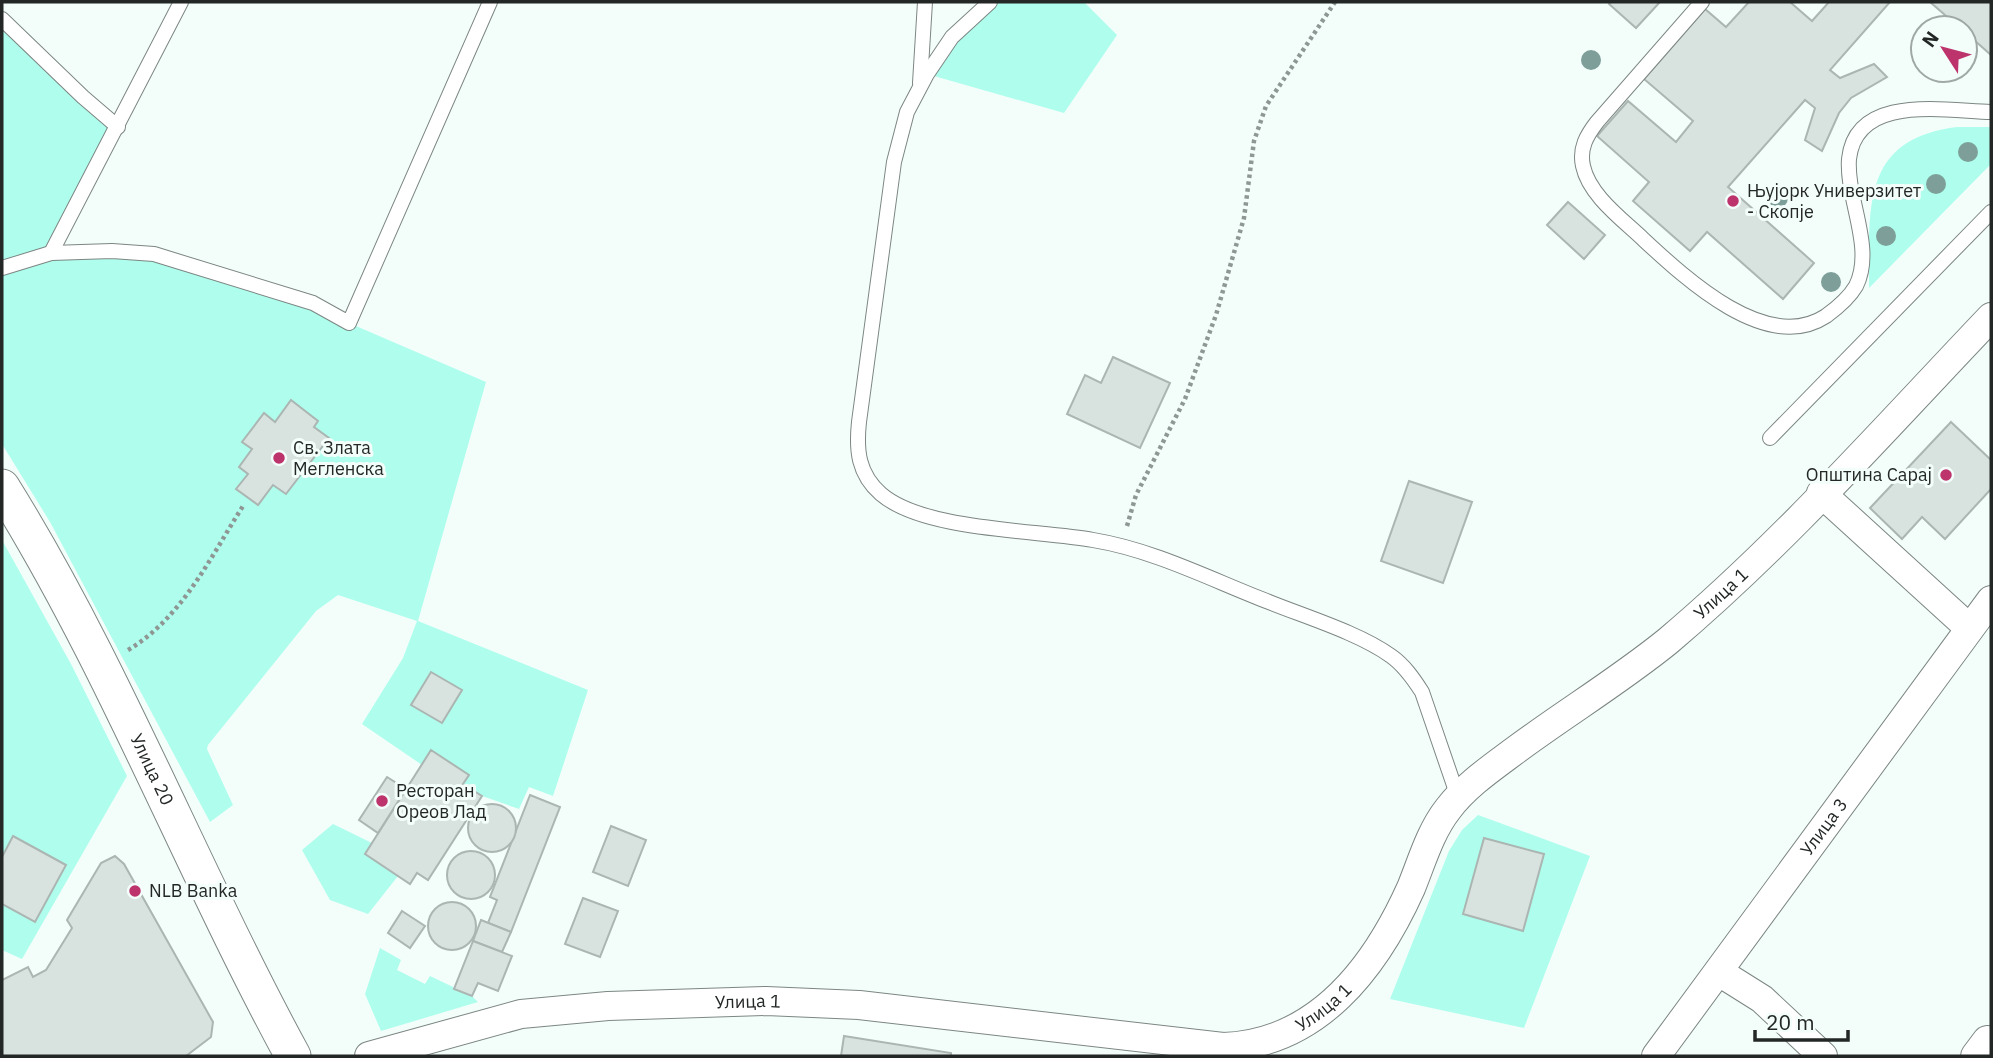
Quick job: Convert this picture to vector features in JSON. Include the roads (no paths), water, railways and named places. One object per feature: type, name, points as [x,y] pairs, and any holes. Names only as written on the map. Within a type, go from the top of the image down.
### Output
[{"type":"street","name":"Улица 1","points":[[369,1056],[521,1014],[608,1006],[766,1001],[859,1005],[1223,1047],[1259,1042],[1302,1026],[1339,999],[1377,950],[1409,891],[1438,824],[1458,797],[1502,760],[1645,660],[1742,574],[1991,317]]},
{"type":"street","name":"Улица 20","points":[[2,487],[102,662],[189,849],[293,1056]]},
{"type":"street","points":[[1821,493],[1968,627]]},
{"type":"street","name":"Улица 3","points":[[1656,1056],[1968,627],[1991,600]]},
{"type":"street","points":[[1719,972],[1762,999],[1823,1056]]},
{"type":"lane","points":[[51,253],[181,2]]},
{"type":"lane","points":[[2,268],[51,253],[112,251],[154,254],[313,303],[349,323],[491,2]]},
{"type":"lane","points":[[919,88],[925,2]]},
{"type":"lane","points":[[990,2],[952,37],[907,112],[894,162],[859,422],[856,446],[860,464],[882,494],[898,504],[943,519],[1019,532],[1095,540],[1122,547],[1296,613],[1390,655],[1412,677],[1422,692],[1458,797]]},
{"type":"lane","points":[[1702,2],[1591,130],[1582,150],[1583,165],[1601,198],[1660,255],[1716,299],[1756,320],[1786,328],[1808,326],[1833,311],[1855,287],[1861,260],[1849,165],[1852,145],[1869,122],[1895,112],[1991,112]]},
{"type":"lane","points":[[2,19],[118,127]]},
{"type":"lane","points":[[1770,438],[1991,212]]},
{"type":"place","name":"Њујорк Универзитет - Скопје","points":[[1733,201]]},
{"type":"place","name":"Св. Злата Мегленска","points":[[279,458]]},
{"type":"place","name":"Општина Сарај","points":[[1946,475]]},
{"type":"place","name":"Ресторан Ореов Лад","points":[[382,801]]},
{"type":"place","name":"NLB Banka","points":[[135,891]]}]
